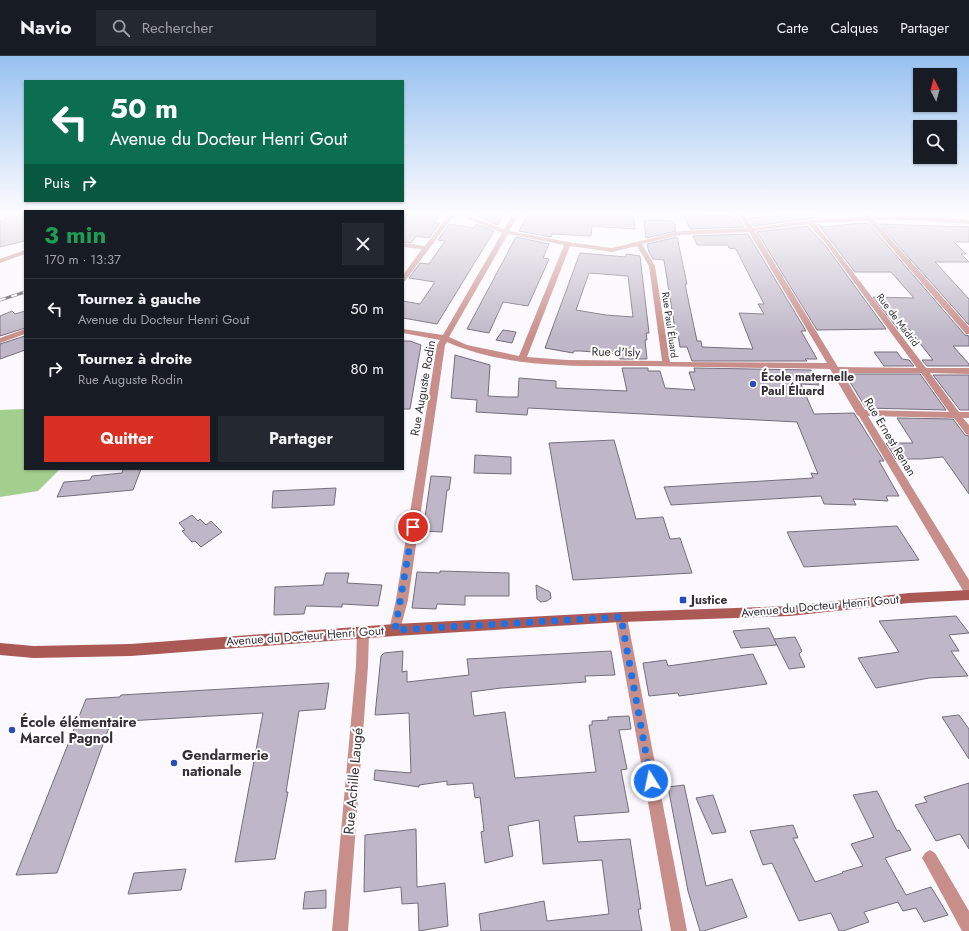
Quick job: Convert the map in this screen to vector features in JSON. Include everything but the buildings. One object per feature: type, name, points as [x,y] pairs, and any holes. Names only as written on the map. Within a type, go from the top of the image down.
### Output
[{"type":"main road","name":"Avenue du Docteur Henri Gout","points":[[0,649],[34,652],[131,650],[395,630],[621,617],[790,611],[909,598],[969,595]]},
{"type":"street","points":[[0,262],[18,255]]},
{"type":"street","points":[[404,279],[422,255]]},
{"type":"street","name":"Rue Auguste Rodin","points":[[395,630],[441,345],[493,255]]},
{"type":"street","points":[[522,359],[564,255]]},
{"type":"street","name":"Rue Paul Éluard","points":[[646,255],[652,266],[666,364]]},
{"type":"street","name":"Rue Ernest Renan","points":[[766,255],[969,590]]},
{"type":"street","name":"Rue de Madrid","points":[[837,255],[969,432]]},
{"type":"street","points":[[901,255],[969,332]]},
{"type":"street","points":[[0,341],[24,331]]},
{"type":"street","name":"Rue d'Isly","points":[[404,331],[444,338],[465,347],[522,359],[567,363],[969,371]]},
{"type":"street","points":[[860,412],[969,415]]},
{"type":"street","points":[[621,617],[679,931]]},
{"type":"street","name":"Rue Achille Laugé","points":[[340,931],[362,666],[363,632]]},
{"type":"street","points":[[930,858],[969,927]]},
{"type":"green space","points":[[24,409],[24,470],[59,470],[38,491],[0,497],[0,410]]},
{"type":"railway","points":[[0,300],[24,292]]},
{"type":"place","name":"École maternelle Paul Éluard","points":[[753,384]]},
{"type":"place","name":"Justice","points":[[683,600]]},
{"type":"place","name":"École élémentaire Marcel Pagnol","points":[[12,730]]},
{"type":"place","name":"Gendarmerie nationale","points":[[174,763]]},
{"type":"route","points":[[413,527],[395,630],[621,617],[651,781]]}]
